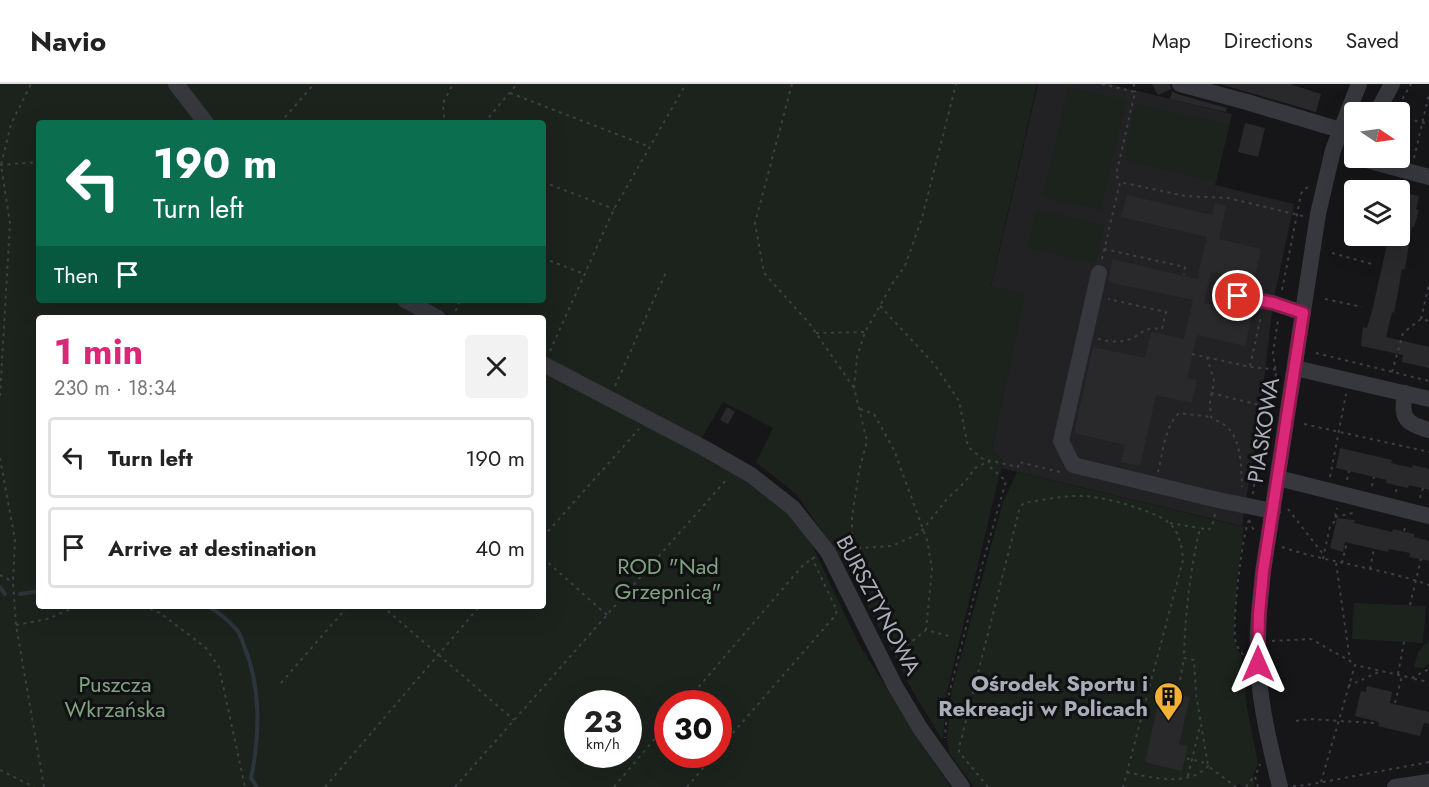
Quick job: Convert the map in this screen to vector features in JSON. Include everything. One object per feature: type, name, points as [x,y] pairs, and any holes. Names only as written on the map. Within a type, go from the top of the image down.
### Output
[{"type":"street","points":[[176,84],[204,120]]},
{"type":"street","points":[[1180,84],[1340,130]]},
{"type":"street","name":"PIASKOWA","points":[[1280,787],[1263,711],[1258,664],[1260,595],[1280,510],[1278,478],[1288,369],[1303,313],[1318,214],[1333,150],[1359,84]]},
{"type":"street","points":[[1382,102],[1392,84]]},
{"type":"street","points":[[1333,150],[1344,153]]},
{"type":"street","points":[[1393,168],[1429,177]]},
{"type":"street","points":[[1099,273],[1061,441],[1073,465],[1218,500],[1280,510]]},
{"type":"street","points":[[1238,296],[1303,313]]},
{"type":"street","points":[[410,303],[432,315]]},
{"type":"street","name":"BURSZTYNOWA","points":[[547,357],[751,475],[793,508],[920,728],[963,787]]},
{"type":"street","points":[[1288,369],[1346,379],[1429,399]]},
{"type":"street","points":[[1405,393],[1404,413],[1408,422],[1413,426],[1429,430]]},
{"type":"street","points":[[1278,478],[1429,516]]},
{"type":"street","points":[[1395,787],[1429,782]]},
{"type":"path","points":[[0,396],[10,223],[0,165],[11,124],[31,84]]},
{"type":"path","points":[[283,120],[314,84]]},
{"type":"path","points":[[442,120],[444,117],[443,103],[453,84]]},
{"type":"path","points":[[487,120],[517,84]]},
{"type":"path","points":[[547,357],[614,209],[685,84]]},
{"type":"path","points":[[792,84],[755,223],[764,273],[816,333],[854,388]]},
{"type":"path","points":[[851,574],[852,517],[859,471],[867,441],[854,388],[857,357],[865,332],[905,266],[922,218],[956,84]]},
{"type":"path","points":[[1102,84],[1135,92]]},
{"type":"path","points":[[1099,273],[1120,182],[1116,175],[1136,88],[1133,84]]},
{"type":"path","points":[[1401,102],[1411,84]]},
{"type":"path","points":[[510,93],[650,147]]},
{"type":"path","points":[[1410,173],[1429,94]]},
{"type":"path","points":[[1410,120],[1429,124]]},
{"type":"path","points":[[0,165],[36,162]]},
{"type":"path","points":[[1120,182],[1185,196],[1228,198],[1304,216]]},
{"type":"path","points":[[546,183],[614,209]]},
{"type":"path","points":[[1104,249],[1185,267],[1184,276]]},
{"type":"path","points":[[1332,253],[1372,264]]},
{"type":"path","points":[[546,259],[584,274]]},
{"type":"path","points":[[615,386],[667,270]]},
{"type":"path","points":[[1388,389],[1403,333],[1421,319],[1429,284]]},
{"type":"path","points":[[1084,337],[1112,341],[1128,340],[1149,328],[1162,329],[1166,312],[1094,296]]},
{"type":"path","points":[[1325,299],[1362,307]]},
{"type":"path","points":[[1250,367],[1264,301]]},
{"type":"path","points":[[880,306],[934,364],[959,401],[968,447],[989,461],[1018,467],[1019,462],[1064,473]]},
{"type":"path","points":[[1421,319],[1429,321]]},
{"type":"path","points":[[816,333],[865,332]]},
{"type":"path","points":[[1316,353],[1429,381]]},
{"type":"path","points":[[1192,354],[1250,367],[1288,369]]},
{"type":"path","points":[[1207,357],[1214,381],[1210,402],[1212,417]]},
{"type":"path","points":[[1323,559],[1334,492],[1346,379]]},
{"type":"path","points":[[1211,393],[1263,406]]},
{"type":"path","points":[[1273,419],[1266,416],[1263,406],[1268,398],[1276,399]]},
{"type":"path","points":[[859,408],[874,414],[894,450],[914,508],[924,529],[932,568],[926,630],[884,665]]},
{"type":"path","points":[[1155,485],[1167,435],[1174,418],[1179,413],[1212,417],[1228,427],[1236,442],[1242,487]]},
{"type":"path","points":[[1304,423],[1429,452]]},
{"type":"path","points":[[546,534],[643,425]]},
{"type":"path","points":[[0,458],[15,540],[16,625],[44,787]]},
{"type":"path","points":[[696,690],[804,564],[819,555],[852,547],[892,546],[921,533],[975,468],[989,461]]},
{"type":"path","points":[[945,765],[948,698],[1006,481],[989,466],[989,461]]},
{"type":"path","points":[[455,787],[729,477]]},
{"type":"path","points":[[988,787],[959,752],[959,748],[1020,507],[1024,503],[1082,495],[1104,498],[1170,523],[1208,530],[1212,527],[1218,500]]},
{"type":"path","points":[[1280,510],[1324,555]]},
{"type":"path","points":[[1123,787],[1183,560],[1182,544],[1170,523]]},
{"type":"path","points":[[1180,680],[1184,658],[1190,578],[1200,528]]},
{"type":"path","points":[[1342,563],[1347,542]]},
{"type":"path","points":[[1282,547],[1429,585]]},
{"type":"path","points":[[1370,570],[1374,549]]},
{"type":"path","points":[[732,734],[837,611],[819,555]]},
{"type":"path","points":[[1410,605],[1421,559]]},
{"type":"path","points":[[546,561],[607,615]]},
{"type":"path","points":[[1336,562],[1350,661]]},
{"type":"path","points":[[0,575],[14,582]]},
{"type":"path","points":[[16,625],[47,619],[71,609]]},
{"type":"path","points":[[150,609],[160,613],[205,647],[219,667],[245,787]]},
{"type":"path","points":[[281,683],[345,609]]},
{"type":"path","points":[[385,609],[514,720]]},
{"type":"path","points":[[325,787],[477,609]]},
{"type":"path","points":[[926,630],[949,636]]},
{"type":"path","points":[[1267,641],[1311,639],[1354,665],[1429,682]]},
{"type":"path","points":[[1398,675],[1404,642]]},
{"type":"path","points":[[1184,658],[1194,660],[1200,723],[1208,766]]},
{"type":"path","points":[[1321,782],[1354,665]]},
{"type":"path","points":[[1412,678],[1429,669]]},
{"type":"path","points":[[1348,686],[1381,671]]},
{"type":"path","points":[[1395,703],[1402,676]]},
{"type":"path","points":[[1296,721],[1310,719],[1374,723]]},
{"type":"path","points":[[1187,777],[1200,723]]},
{"type":"path","points":[[614,787],[654,740]]},
{"type":"path","points":[[1185,758],[1208,766],[1236,787]]},
{"type":"path","points":[[1246,787],[1264,760]]},
{"type":"path","points":[[1288,787],[1429,762]]},
{"type":"path","points":[[1127,772],[1161,780],[1197,775],[1208,766]]},
{"type":"path","points":[[687,787],[703,768]]},
{"type":"path","points":[[0,770],[34,787]]},
{"type":"shaded area","points":[[1038,84],[1109,84],[1232,114],[1215,185],[1294,204],[1273,303],[1261,406],[1242,526],[1002,468],[1003,461],[992,449],[1024,295],[991,287]]},
{"type":"green space","points":[[0,84],[1037,84],[991,286],[1025,294],[992,449],[1003,461],[946,696],[943,741],[912,690],[846,565],[796,494],[756,462],[773,428],[723,402],[701,439],[546,358],[546,315],[450,315],[424,303],[546,303],[546,120],[36,120],[36,303],[402,303],[422,315],[36,315],[36,609],[546,609],[546,372],[645,422],[756,487],[784,509],[805,530],[859,644],[951,787],[0,787]]},
{"type":"green space","points":[[1068,87],[1126,100],[1101,210],[1043,197]]},
{"type":"green space","points":[[1135,104],[1229,124],[1216,182],[1123,160]]},
{"type":"green space","points":[[1036,210],[1105,225],[1096,263],[1027,248]]},
{"type":"green space","points":[[1017,472],[1244,527],[1236,590],[1234,640],[1242,659],[1247,708],[1258,764],[1253,775],[1255,787],[1243,787],[1238,784],[1236,787],[974,787],[949,753],[947,738],[952,689],[1003,502]]},
{"type":"green space","points":[[1354,603],[1426,606],[1423,643],[1352,639]]},
{"type":"green space","points":[[1429,640],[1429,664],[1423,668],[1414,667],[1418,652]]},
{"type":"building","points":[[1152,84],[1170,84],[1171,89],[1158,95]]},
{"type":"building","points":[[1220,84],[1290,84],[1321,94],[1316,112]]},
{"type":"building","points":[[1172,91],[1227,108],[1226,112],[1170,99]]},
{"type":"building","points":[[1245,123],[1265,128],[1258,157],[1238,152]]},
{"type":"building","points":[[1410,194],[1419,196],[1416,209],[1419,210],[1414,227],[1412,227],[1410,239]]},
{"type":"building","points":[[1127,195],[1212,215],[1215,203],[1226,206],[1219,239],[1261,249],[1254,281],[1211,272],[1204,303],[1252,314],[1245,346],[1197,335],[1187,378],[1197,380],[1192,403],[1156,395],[1140,466],[1121,462],[1125,445],[1074,433],[1093,347],[1145,358],[1151,332],[1184,339],[1193,300],[1108,282],[1112,259],[1197,279],[1207,237],[1121,217]]},
{"type":"building","points":[[1387,246],[1409,246],[1394,313],[1392,312],[1386,337],[1429,347],[1429,368],[1402,362],[1403,355],[1361,346],[1363,327],[1367,328]]},
{"type":"building","points":[[727,407],[735,412],[728,424],[720,420]]},
{"type":"building","points":[[1340,448],[1392,460],[1391,463],[1412,468],[1413,465],[1429,469],[1429,490],[1386,483],[1387,480],[1336,468]]},
{"type":"building","points":[[1337,518],[1355,520],[1354,523],[1392,532],[1393,529],[1414,534],[1414,537],[1429,541],[1429,561],[1409,557],[1410,553],[1389,549],[1388,552],[1345,542],[1343,552],[1330,548]]},
{"type":"building","points":[[1367,686],[1392,692],[1390,703],[1429,712],[1429,724],[1424,723],[1420,736],[1378,726],[1379,722],[1355,716],[1361,691],[1366,692]]},
{"type":"building","name":"Ośrodek Sportu i Rekreacji w Policach","points":[[1161,691],[1190,697],[1179,744],[1188,746],[1182,771],[1145,762]]},
{"type":"waterway","points":[[0,587],[5,594]]},
{"type":"waterway","points":[[20,594],[36,591]]},
{"type":"waterway","points":[[213,609],[230,622],[241,637],[254,677],[257,728],[251,778],[257,787]]},
{"type":"place","name":"Ośrodek Sportu i Rekreacji w Policach","points":[[1169,722]]},
{"type":"route","points":[[1238,296],[1273,303],[1303,313],[1263,572],[1258,664]]},
{"type":"park label","name":"ROD \"Nad Grzepnicą\"","points":[[668,578]]},
{"type":"park label","name":"Puszcza Wkrzańska","points":[[115,696]]}]
